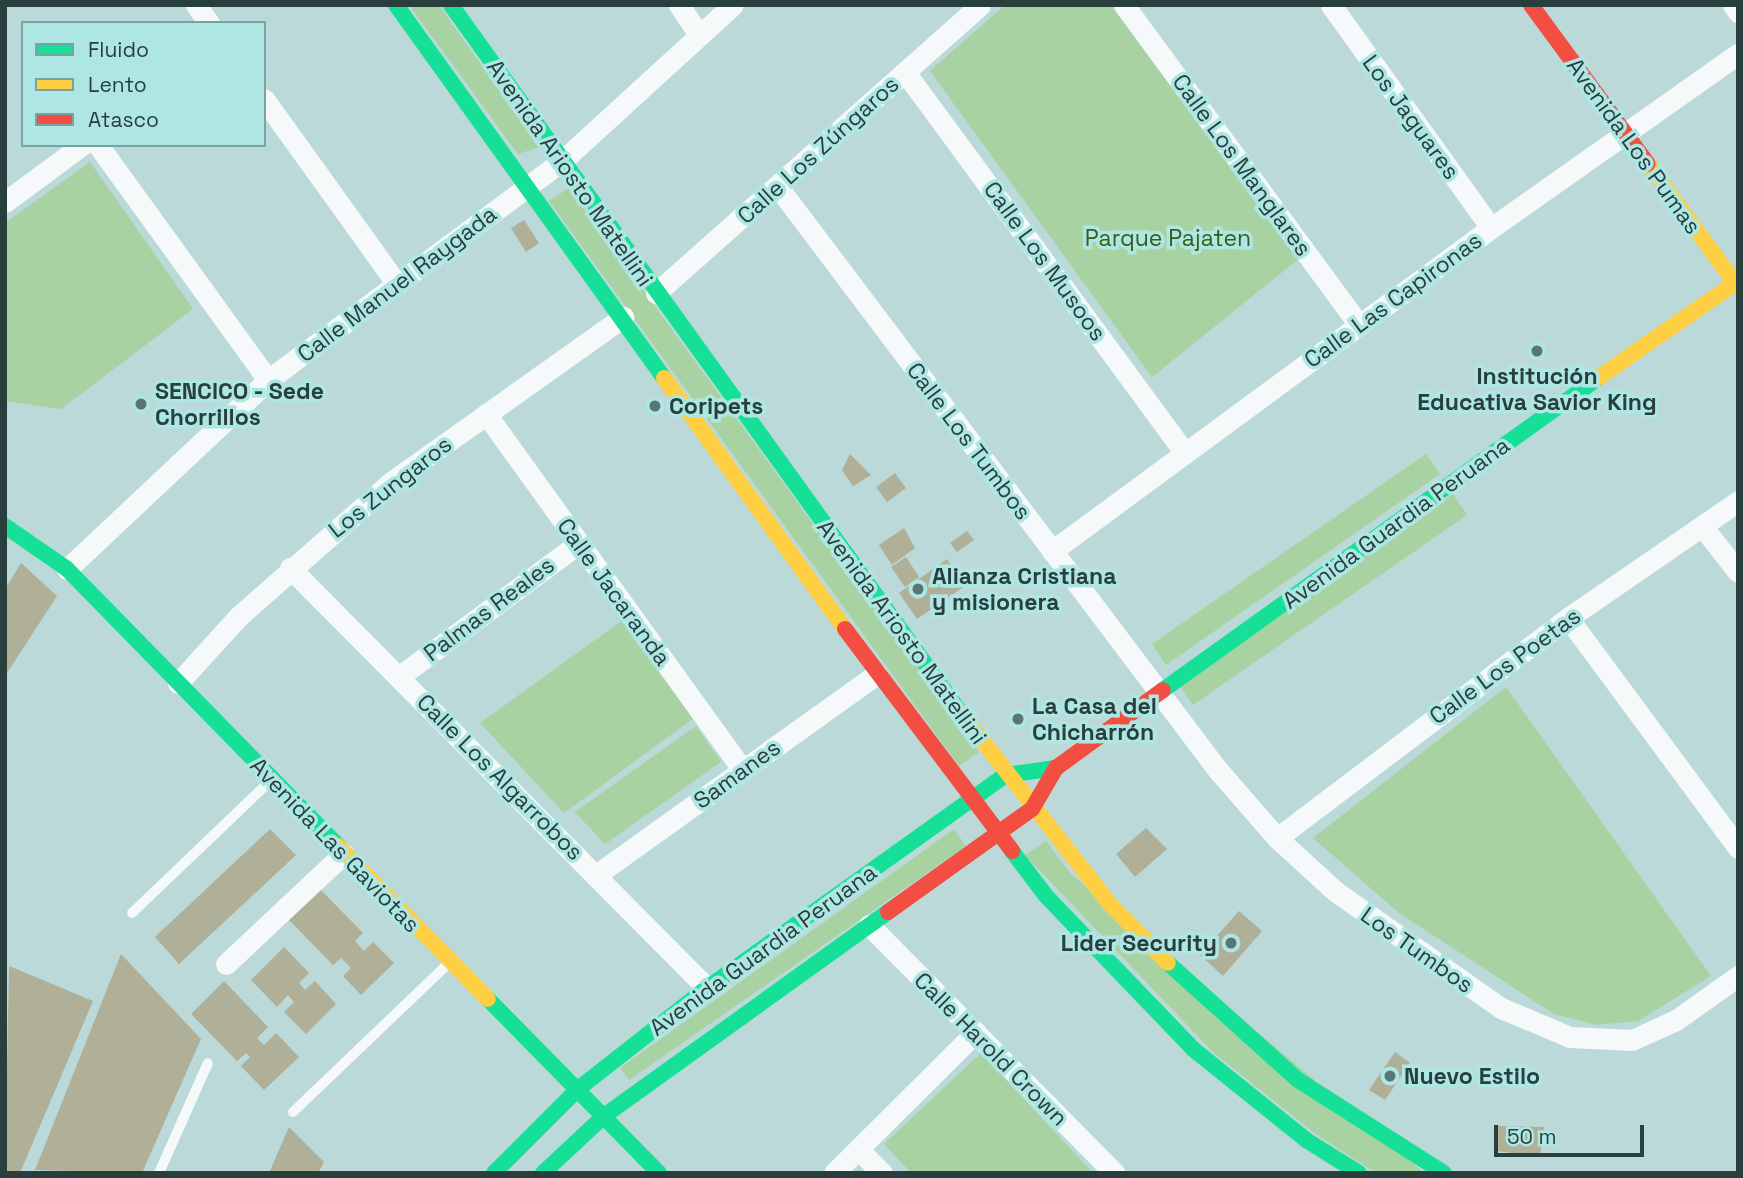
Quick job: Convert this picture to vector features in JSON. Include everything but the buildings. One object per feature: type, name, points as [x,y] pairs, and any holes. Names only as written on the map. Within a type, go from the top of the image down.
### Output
[{"type":"street","points":[[196,5],[208,21]]},
{"type":"street","name":"Avenida Ariosto Matellini","points":[[396,5],[623,317],[877,674],[969,799],[1086,943],[1193,1049],[1306,1140],[1359,1173]]},
{"type":"street","name":"Avenida Ariosto Matellini","points":[[451,5],[1006,775],[1111,905],[1213,1008],[1298,1080],[1444,1173]]},
{"type":"street","points":[[679,5],[699,35]]},
{"type":"street","name":"Calle Manuel Raygada","points":[[67,569],[268,380],[562,161],[733,5]]},
{"type":"street","name":"Calle Los Zúngaros","points":[[656,293],[980,5]]},
{"type":"street","name":"Calle Los Manglares","points":[[1125,5],[1359,325]]},
{"type":"street","name":"Los Jaguares","points":[[1331,5],[1491,228]]},
{"type":"street","name":"Avenida Los Pumas","points":[[1531,5],[1737,283]]},
{"type":"street","points":[[1733,5],[1738,12]]},
{"type":"street","name":"Calle Las Capironas","points":[[1052,551],[1183,452],[1491,228],[1738,54]]},
{"type":"street","name":"Calle Los Musoos","points":[[905,72],[1183,452]]},
{"type":"street","points":[[266,102],[396,283]]},
{"type":"street","points":[[5,202],[79,147]]},
{"type":"street","points":[[99,147],[268,380]]},
{"type":"street","name":"Calle Los Tumbos","points":[[778,187],[1162,694]]},
{"type":"street","name":"Avenida Guardia Peruana","points":[[543,1173],[604,1116],[1032,809],[1056,768],[1162,694],[1466,469],[1737,283]]},
{"type":"street","name":"Los Zungaros","points":[[178,683],[290,568],[391,482],[623,317]]},
{"type":"street","name":"Calle Jacaranda","points":[[486,414],[743,770]]},
{"type":"street","name":"Calle Los Poetas","points":[[1277,838],[1568,618],[1738,502]]},
{"type":"street","name":"Avenida Las Gaviotas","points":[[5,526],[67,569],[343,854],[659,1173]]},
{"type":"street","points":[[1702,526],[1738,572]]},
{"type":"street","name":"Palmas Reales","points":[[400,676],[579,543]]},
{"type":"street","name":"Calle Los Algarrobos","points":[[290,568],[707,988]]},
{"type":"street","points":[[1568,618],[1738,848]]},
{"type":"street","name":"Samanes","points":[[596,876],[877,674]]},
{"type":"street","name":"Los Tumbos","points":[[1162,694],[1277,838],[1367,916],[1501,1008],[1553,1034],[1632,1040],[1676,1020],[1738,976]]},
{"type":"street","name":"Avenida Guardia Peruana","points":[[494,1173],[578,1089],[707,988],[969,799],[1006,775],[1056,768]]},
{"type":"street","points":[[226,964],[343,854]]},
{"type":"street","name":"Calle Harold Crown","points":[[869,925],[1114,1173]]},
{"type":"street","points":[[834,1173],[976,1032]]},
{"type":"street","points":[[858,1149],[882,1173]]},
{"type":"lane","points":[[132,913],[271,780]]},
{"type":"lane","points":[[293,1112],[450,962]]},
{"type":"lane","points":[[159,1173],[208,1063]]},
{"type":"green space","points":[[409,5],[439,5],[539,147],[518,154]]},
{"type":"green space","name":"Parque Pajaten","points":[[1005,5],[1112,5],[1300,258],[1152,377],[930,71]]},
{"type":"green space","points":[[90,162],[193,309],[61,409],[5,401],[5,223]]},
{"type":"green space","points":[[569,188],[979,752],[959,766],[549,201]]},
{"type":"green space","points":[[1426,454],[1440,474],[1166,665],[1152,644]]},
{"type":"green space","points":[[1453,494],[1467,515],[1193,705],[1179,685]]},
{"type":"green space","points":[[623,620],[694,718],[564,813],[480,723]]},
{"type":"green space","points":[[1506,687],[1711,976],[1638,1021],[1597,1025],[1554,1014],[1399,913],[1313,838]]},
{"type":"green space","points":[[696,726],[721,762],[605,844],[575,812]]},
{"type":"green space","points":[[954,829],[966,846],[629,1080],[620,1068]]},
{"type":"green space","points":[[1046,841],[1071,874],[1424,1173],[1376,1173],[1317,1135],[1214,1053],[1025,855]]},
{"type":"green space","points":[[981,1053],[1093,1173],[911,1173],[884,1144]]},
{"type":"traffic: fast","points":[[396,5],[664,378]]},
{"type":"traffic: fast","points":[[451,5],[960,712]]},
{"type":"traffic: fast","points":[[1163,690],[1598,378]]},
{"type":"traffic: fast","points":[[5,526],[67,569],[338,846]]},
{"type":"traffic: fast","points":[[494,1173],[578,1089],[707,988],[1006,775],[1056,768]]},
{"type":"traffic: fast","points":[[1012,851],[1046,896],[1193,1049],[1306,1140],[1359,1173]]},
{"type":"traffic: fast","points":[[543,1173],[604,1116],[888,912]]},
{"type":"traffic: fast","points":[[1168,963],[1298,1080],[1444,1173]]},
{"type":"traffic: fast","points":[[488,999],[659,1173]]},
{"type":"traffic: slow","points":[[1648,164],[1738,287]]},
{"type":"traffic: slow","points":[[1598,378],[1735,283]]},
{"type":"traffic: slow","points":[[664,378],[845,629]]},
{"type":"traffic: slow","points":[[960,712],[1111,905],[1168,963]]},
{"type":"traffic: slow","points":[[338,846],[488,999]]},
{"type":"traffic: jam","points":[[1531,5],[1648,164]]},
{"type":"traffic: jam","points":[[845,629],[1012,851]]},
{"type":"traffic: jam","points":[[888,912],[1032,809],[1056,768],[1163,690]]},
{"type":"place","name":"Institución Educativa Savior King","points":[[1537,351]]},
{"type":"place","name":"SENCICO - Sede Chorrillos","points":[[141,404]]},
{"type":"place","name":"Coripets","points":[[655,406]]},
{"type":"place","name":"Alianza Cristiana y misionera","points":[[918,589]]},
{"type":"place","name":"La Casa del Chicharrón","points":[[1018,719]]},
{"type":"place","name":"Lider Security","points":[[1231,943]]},
{"type":"place","name":"Nuevo Estilo","points":[[1390,1076]]}]
